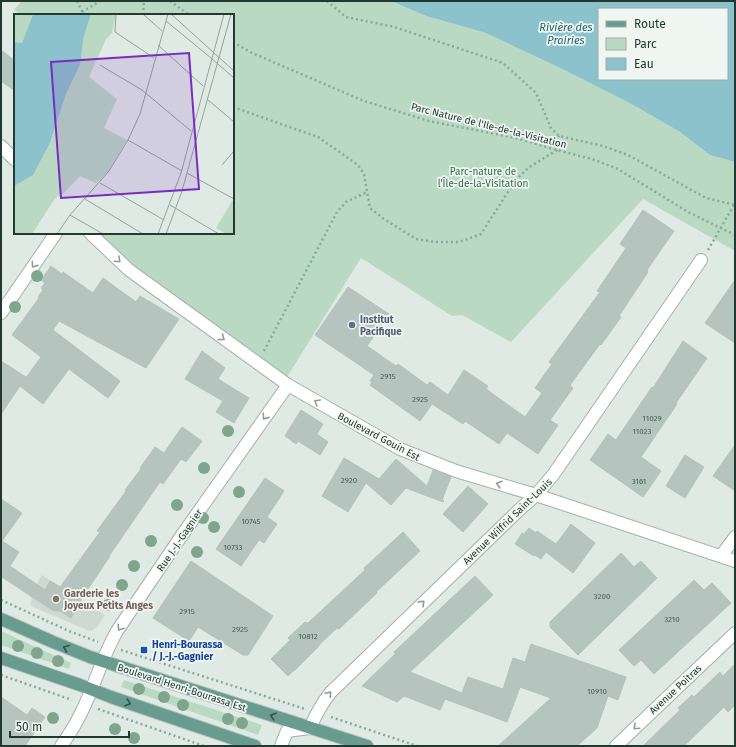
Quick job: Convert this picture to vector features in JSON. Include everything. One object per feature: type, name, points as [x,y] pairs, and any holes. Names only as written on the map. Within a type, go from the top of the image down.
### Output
[{"type":"main road","name":"Boulevard Henri-Bourassa Est","points":[[1,619],[65,647],[102,661],[367,746]]},
{"type":"main road","points":[[1,658],[255,746]]},
{"type":"street","points":[[1,146],[14,159]]},
{"type":"street","points":[[1,313],[55,234]]},
{"type":"street","name":"Boulevard Gouin Est","points":[[91,234],[129,270],[288,385],[400,449],[456,472],[536,495],[735,561]]},
{"type":"street","name":"Avenue Wilfrid Saint-Louis","points":[[310,728],[316,712],[331,692],[536,495],[553,476],[701,260]]},
{"type":"street","name":"Rue J.-J.-Gagnier","points":[[61,746],[78,721],[102,661],[117,631],[182,535],[288,385]]},
{"type":"street","points":[[721,556],[735,537]]},
{"type":"street","name":"Avenue Poitras","points":[[616,746],[735,633]]},
{"type":"street","points":[[281,746],[287,731],[310,728]]},
{"type":"path","points":[[77,1],[83,13],[100,1]]},
{"type":"path","points":[[144,1],[144,14]]},
{"type":"path","points":[[170,1],[187,14]]},
{"type":"path","points":[[327,1],[346,17],[394,27],[503,62],[536,92],[551,128],[560,136],[603,146],[628,155],[706,198],[734,205],[715,239]]},
{"type":"path","name":"Parc Nature de l'Ile-de-la-Visitation","points":[[234,43],[252,53],[364,101],[428,120],[516,138],[592,159],[618,169],[688,212],[735,235]]},
{"type":"path","points":[[234,107],[318,137],[358,165],[364,174],[370,208],[384,219],[416,239],[435,242],[459,242],[481,234],[514,181],[528,168],[557,150],[560,136]]},
{"type":"path","points":[[258,363],[337,212],[346,202],[367,192]]},
{"type":"path","points":[[1,600],[93,640]]},
{"type":"path","name":"Boulevard Henri-Bourassa Est","points":[[127,651],[294,706]]},
{"type":"path","points":[[1,675],[73,700]]},
{"type":"path","points":[[106,712],[204,746]]},
{"type":"path","points":[[334,718],[417,746]]},
{"type":"shaded area","name":"Garderie les Joyeux Petits Anges","points":[[42,575],[105,615],[97,627],[91,631],[87,630],[31,606],[32,592]]},
{"type":"green space","name":"Parc-nature de l'Île-de-la-Visitation","points":[[22,1],[391,1],[426,16],[486,33],[631,101],[638,108],[680,132],[710,155],[735,162],[735,251],[643,199],[511,342],[462,315],[452,316],[361,258],[287,377],[123,264],[98,234],[234,234],[234,14],[20,14],[14,10]]},
{"type":"green space","points":[[1,631],[71,663],[69,669],[1,645]]},
{"type":"green space","points":[[124,680],[262,725],[258,735],[121,687]]},
{"type":"water","name":"Rivière des Prairies","points":[[391,1],[735,1],[735,162],[710,155],[680,132],[628,102],[486,33],[426,16]]},
{"type":"building","points":[[1,50],[14,60],[14,90],[1,81]]},
{"type":"building","points":[[643,210],[674,231],[647,270],[648,272],[619,316],[621,317],[570,385],[573,388],[550,420],[558,425],[538,454],[507,433],[499,444],[465,421],[463,424],[432,404],[420,421],[370,385],[372,382],[370,381],[374,375],[315,335],[348,287],[389,314],[367,346],[396,366],[398,364],[427,385],[430,382],[448,395],[464,370],[488,386],[486,389],[525,417],[542,393],[535,388],[552,364],[549,362],[600,292],[597,291],[626,248],[620,244]]},
{"type":"building","points":[[51,266],[62,274],[63,272],[93,293],[103,278],[136,302],[140,296],[179,319],[146,368],[59,321],[53,330],[120,381],[108,398],[69,369],[43,404],[20,386],[41,357],[12,335],[39,298],[38,297],[43,290],[41,288],[45,283],[41,280]]},
{"type":"building","points":[[735,280],[735,343],[705,323]]},
{"type":"building","points":[[683,341],[707,358],[641,457],[661,471],[643,497],[590,460],[608,434],[616,440],[652,387],[653,388]]},
{"type":"building","points":[[202,351],[225,368],[218,379],[249,398],[234,423],[216,412],[223,401],[185,379]]},
{"type":"building","points":[[1,361],[26,377],[1,414]]},
{"type":"building","points":[[301,410],[323,424],[317,434],[328,442],[320,455],[298,441],[296,444],[285,436]]},
{"type":"building","points":[[182,427],[202,441],[186,462],[181,459],[163,484],[160,482],[109,556],[80,601],[71,618],[60,611],[52,610],[2,577],[1,579],[1,499],[22,513],[2,541],[19,552],[10,566],[45,590],[50,581],[60,587],[100,532],[97,531],[155,447],[164,453]]},
{"type":"building","points":[[735,445],[735,491],[713,476]]},
{"type":"building","points":[[685,455],[704,467],[685,498],[666,486]]},
{"type":"building","points":[[344,458],[379,479],[396,459],[427,486],[433,470],[451,477],[442,500],[444,501],[443,502],[406,488],[391,505],[366,483],[348,512],[322,496]]},
{"type":"building","points":[[265,478],[284,491],[267,517],[277,524],[264,543],[259,540],[241,566],[216,549]]},
{"type":"building","points":[[468,486],[488,504],[463,532],[443,514]]},
{"type":"building","points":[[571,524],[595,543],[573,573],[546,552],[541,559],[515,544],[522,533],[524,534],[529,528],[536,533],[537,531],[556,544]]},
{"type":"building","points":[[403,532],[420,551],[288,676],[271,659],[290,640],[288,638],[305,622],[308,623]]},
{"type":"building","points":[[621,553],[634,567],[641,561],[657,578],[578,655],[550,627],[550,622]]},
{"type":"building","points":[[191,561],[273,616],[248,655],[243,655],[198,627],[189,641],[153,618]]},
{"type":"building","points":[[475,576],[493,595],[410,672],[462,693],[468,677],[503,689],[513,658],[525,662],[531,644],[626,677],[618,700],[608,696],[597,728],[577,746],[498,746],[551,698],[520,687],[507,722],[445,699],[440,710],[404,696],[397,702],[362,686],[395,654],[394,652]]},
{"type":"building","points":[[694,580],[704,590],[712,583],[731,603],[654,674],[641,660],[634,666],[619,650]]},
{"type":"building","points":[[735,664],[735,705],[728,712],[724,707],[684,746],[643,746],[680,710],[678,708],[692,695],[694,697],[720,672],[723,676]]},
{"type":"building","points":[[1,697],[27,715],[32,708],[45,717],[25,746],[1,746]]},
{"type":"place","name":"Institut Pacifique","points":[[352,325]]},
{"type":"place","name":"Garderie les Joyeux Petits Anges","points":[[56,599]]},
{"type":"place","name":"Henri-Bourassa / J.-J.-Gagnier","points":[[144,650]]}]
